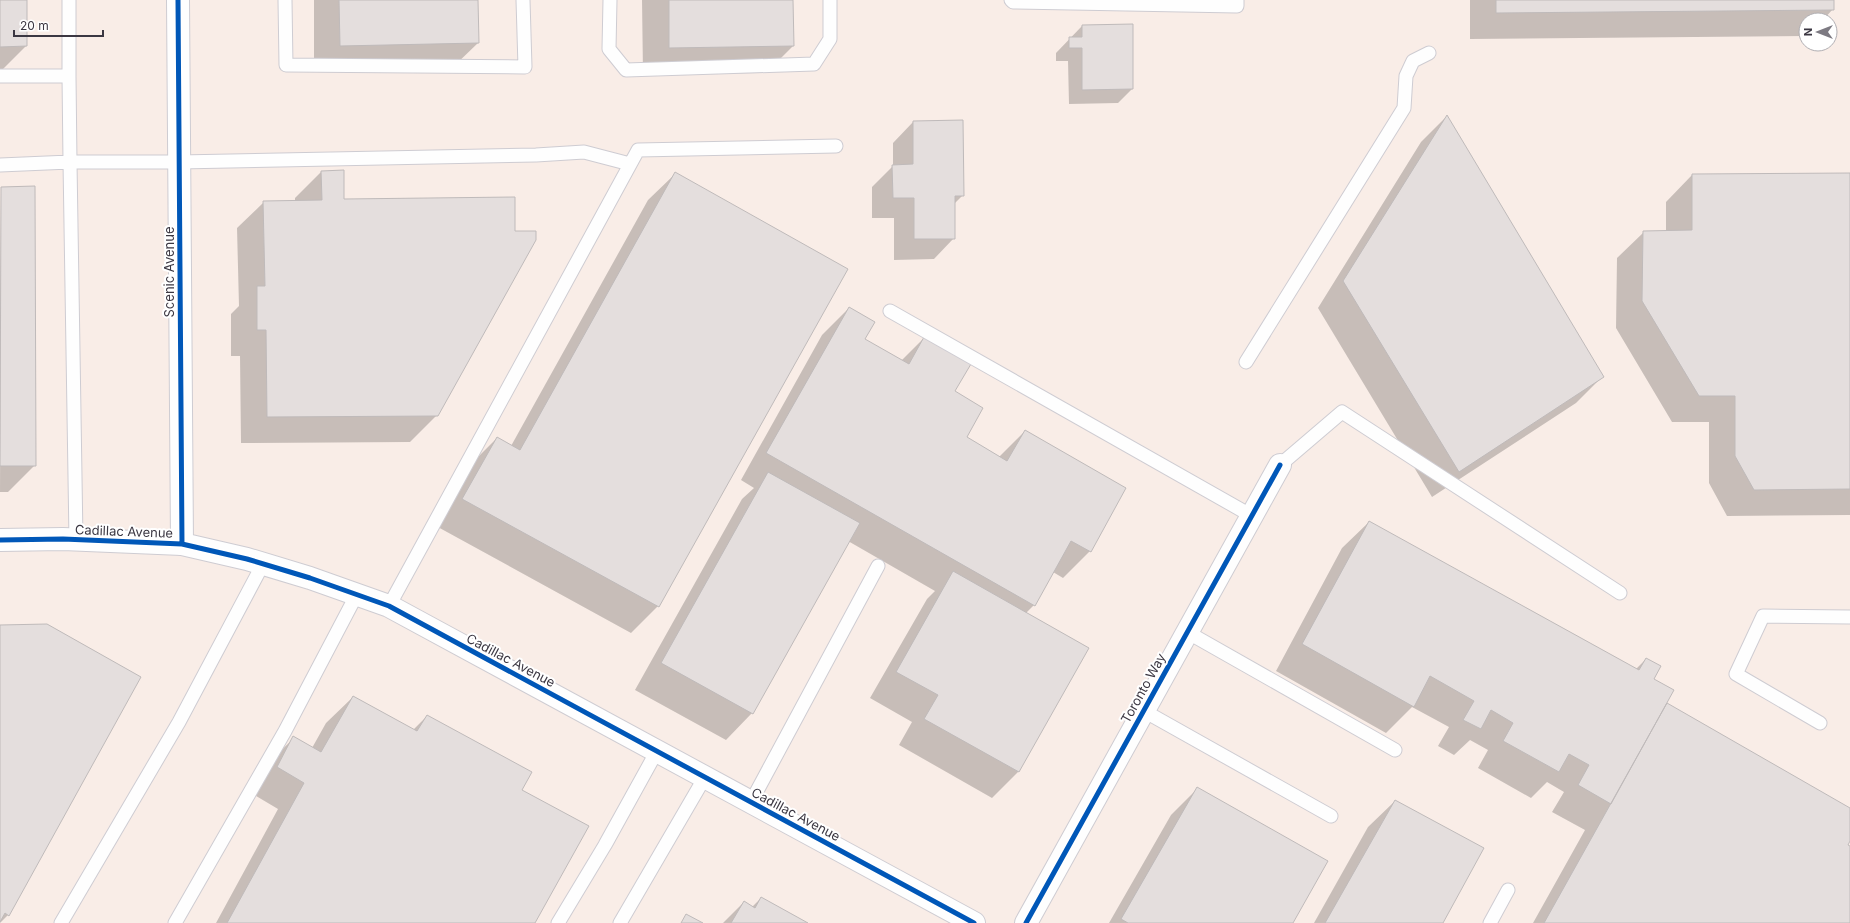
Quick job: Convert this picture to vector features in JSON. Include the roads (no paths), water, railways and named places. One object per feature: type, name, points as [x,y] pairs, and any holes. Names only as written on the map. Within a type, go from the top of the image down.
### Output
[{"type":"street","name":"Scenic Avenue","points":[[178,0],[182,544]]},
{"type":"street","name":"Toronto Way","points":[[1026,923],[1280,464]]},
{"type":"street","name":"Cadillac Avenue","points":[[0,540],[76,540],[182,544],[263,564],[357,594],[389,606],[974,923]]},
{"type":"lane","points":[[69,0],[76,540]]},
{"type":"lane","points":[[285,0],[286,65],[525,67],[523,0]]},
{"type":"lane","points":[[610,0],[609,49],[626,70],[814,64],[830,40],[830,0]]},
{"type":"lane","points":[[1011,0],[1013,2],[1237,6],[1237,0]]},
{"type":"lane","points":[[1246,362],[1404,108],[1406,76],[1413,61],[1429,53]]},
{"type":"lane","points":[[0,76],[69,76]]},
{"type":"lane","points":[[389,606],[638,150],[836,146]]},
{"type":"lane","points":[[0,165],[70,162],[179,162],[536,155],[584,152],[630,164]]},
{"type":"lane","points":[[890,311],[1252,516]]},
{"type":"lane","points":[[1280,464],[1342,412],[1620,593]]},
{"type":"lane","points":[[61,923],[179,722],[263,564]]},
{"type":"lane","points":[[751,802],[878,566]]},
{"type":"lane","points":[[176,923],[284,731],[357,594]]},
{"type":"lane","points":[[1820,723],[1736,674],[1763,616],[1850,617]]},
{"type":"lane","points":[[1187,632],[1395,750]]},
{"type":"lane","points":[[1144,711],[1331,816]]},
{"type":"lane","points":[[558,923],[605,845],[657,751]]},
{"type":"lane","points":[[620,923],[705,777]]},
{"type":"lane","points":[[1490,923],[1508,890]]}]
